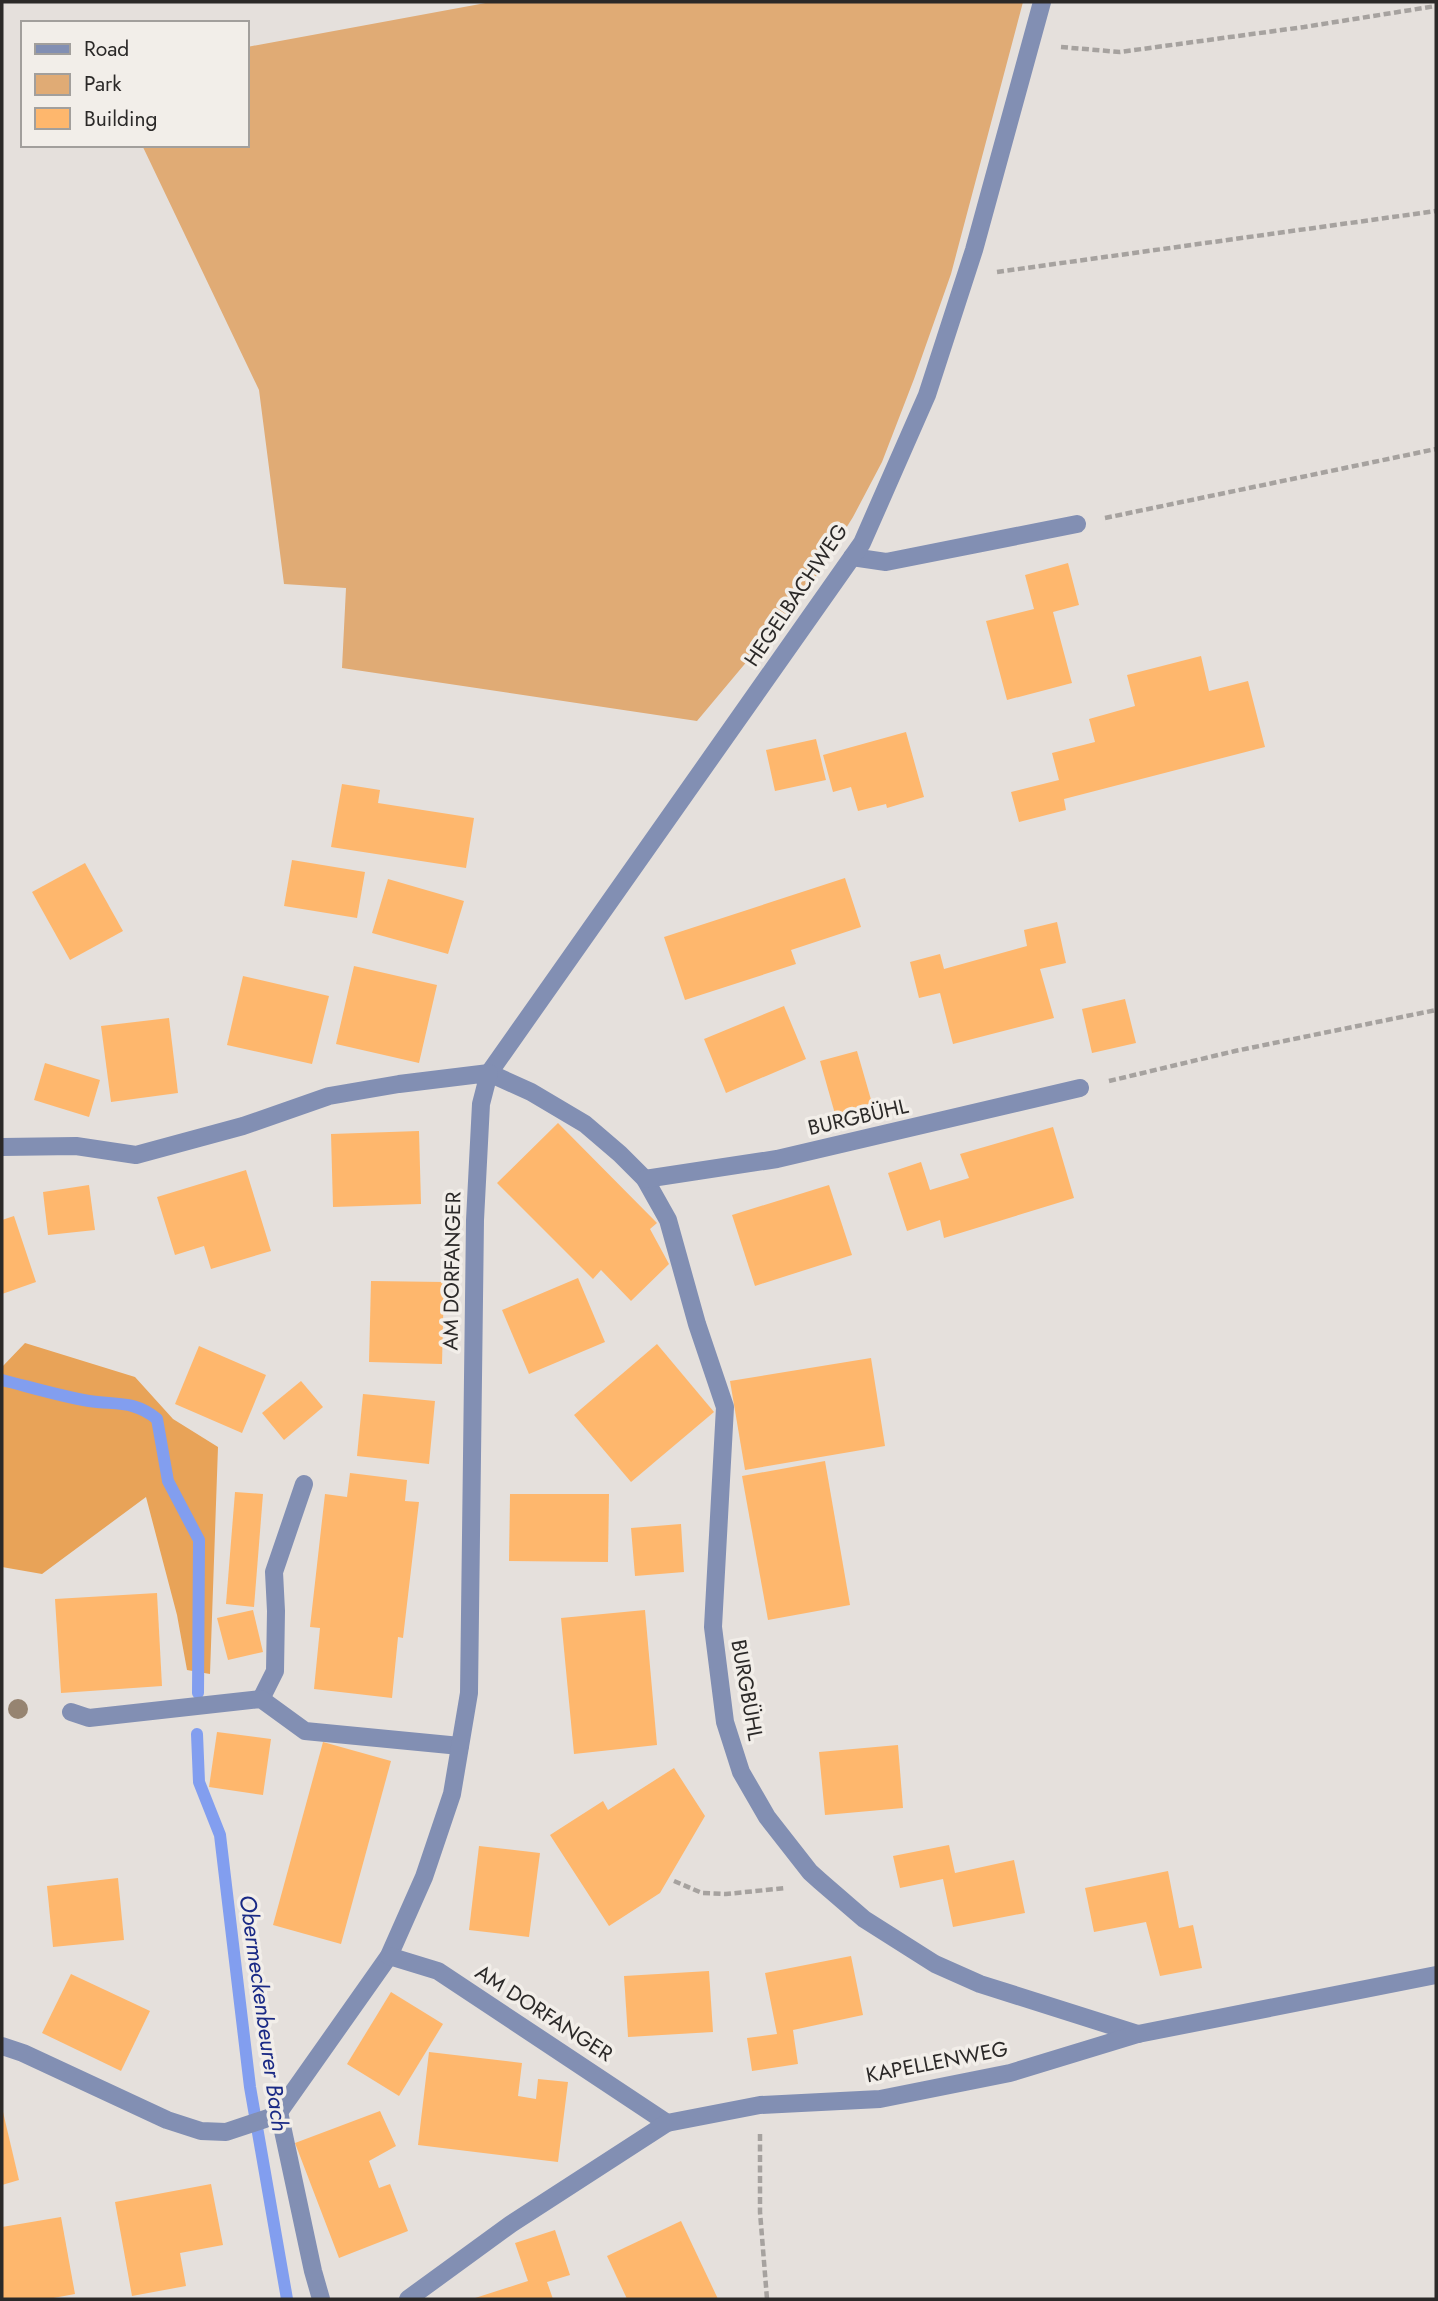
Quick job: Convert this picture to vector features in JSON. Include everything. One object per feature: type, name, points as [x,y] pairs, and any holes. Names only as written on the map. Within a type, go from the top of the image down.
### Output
[{"type":"street","name":"HEGELBACHWEG","points":[[489,1073],[862,543],[927,395],[965,276],[1042,2]]},
{"type":"street","points":[[852,557],[886,562],[1077,524]]},
{"type":"street","points":[[2,1147],[76,1146],[136,1155],[243,1126],[329,1096],[489,1073]]},
{"type":"street","name":"BURGBÜHL","points":[[489,1073],[531,1092],[584,1124],[645,1179],[667,1220],[697,1324],[725,1407],[713,1627],[725,1722],[741,1772],[767,1817],[820,1881],[864,1919],[935,1964],[980,1984],[1138,2034]]},
{"type":"street","name":"AM DORFANGER","points":[[275,2114],[388,1956],[428,1865],[452,1794],[469,1693],[475,1220],[481,1104],[489,1073]]},
{"type":"street","name":"BURGBÜHL","points":[[645,1179],[777,1160],[1080,1088]]},
{"type":"street","points":[[261,1699],[275,1671],[274,1572],[304,1484]]},
{"type":"street","points":[[71,1712],[89,1718],[261,1699],[305,1731],[460,1746]]},
{"type":"street","name":"AM DORFANGER","points":[[388,1956],[438,1970],[667,2123]]},
{"type":"street","name":"KAPELLENWEG","points":[[408,2299],[511,2224],[667,2123],[760,2105],[880,2099],[1010,2073],[1138,2034],[1436,1975]]},
{"type":"street","points":[[2,2046],[23,2053],[167,2120],[201,2131],[226,2132],[275,2114],[321,2299]]},
{"type":"path","points":[[1032,45],[1120,52],[1436,6]]},
{"type":"path","points":[[965,276],[1436,211]]},
{"type":"path","points":[[1077,524],[1436,449]]},
{"type":"path","points":[[1080,1088],[1235,1051],[1436,1010]]},
{"type":"path","points":[[674,1881],[702,1893],[726,1894],[811,1886],[820,1881]]},
{"type":"path","points":[[760,2105],[760,2212],[767,2299]]},
{"type":"green space","points":[[491,2],[1023,2],[951,274],[882,462],[853,517],[810,586],[697,721],[342,668],[346,588],[284,584],[259,390],[143,147],[248,147],[248,47]]},
{"type":"shaded area","points":[[25,1343],[135,1377],[173,1419],[218,1447],[210,1674],[187,1670],[177,1615],[146,1497],[42,1574],[2,1567],[2,1367]]},
{"type":"building","points":[[1068,563],[1079,605],[1053,612],[1072,683],[1007,700],[986,621],[1034,609],[1025,575]]},
{"type":"building","points":[[1201,656],[1209,691],[1248,681],[1265,747],[1064,799],[1066,810],[1019,822],[1011,792],[1059,780],[1052,753],[1095,742],[1089,719],[1135,706],[1127,675]]},
{"type":"building","points":[[906,732],[924,797],[887,808],[886,804],[858,811],[851,787],[833,792],[823,755]]},
{"type":"building","points":[[816,739],[826,780],[775,791],[766,750]]},
{"type":"building","points":[[342,784],[380,790],[378,803],[474,818],[466,868],[331,847]]},
{"type":"building","points":[[292,860],[365,872],[357,918],[284,906]]},
{"type":"building","points":[[85,863],[123,931],[70,960],[32,892]]},
{"type":"building","points":[[845,878],[861,927],[791,950],[796,964],[685,1000],[664,937]]},
{"type":"building","points":[[388,879],[464,901],[448,954],[372,933]]},
{"type":"building","points":[[1057,922],[1066,963],[1040,969],[1054,1018],[953,1044],[940,993],[919,998],[910,962],[940,954],[944,969],[1027,946],[1024,930]]},
{"type":"building","points":[[354,966],[437,985],[419,1063],[336,1044]]},
{"type":"building","points":[[243,976],[329,996],[312,1064],[227,1045]]},
{"type":"building","points":[[1125,999],[1136,1043],[1092,1053],[1082,1009]]},
{"type":"building","points":[[784,1006],[806,1059],[726,1093],[704,1039]]},
{"type":"building","points":[[169,1018],[178,1093],[111,1102],[101,1026]]},
{"type":"building","points":[[857,1051],[874,1110],[837,1121],[820,1061]]},
{"type":"building","points":[[45,1063],[100,1080],[89,1117],[34,1100]]},
{"type":"building","points":[[558,1123],[657,1223],[650,1229],[669,1264],[631,1301],[601,1270],[593,1279],[497,1183]]},
{"type":"building","points":[[1053,1127],[1074,1198],[944,1238],[940,1220],[907,1231],[888,1173],[921,1162],[930,1190],[969,1178],[960,1154]]},
{"type":"building","points":[[419,1131],[421,1204],[333,1207],[331,1134]]},
{"type":"building","points":[[246,1170],[271,1251],[211,1269],[204,1246],[175,1255],[157,1197]]},
{"type":"building","points":[[89,1185],[95,1230],[48,1235],[43,1192]]},
{"type":"building","points":[[829,1185],[852,1255],[755,1286],[732,1215]]},
{"type":"building","points":[[14,1216],[36,1282],[2,1294],[2,1220]]},
{"type":"building","points":[[578,1278],[605,1342],[529,1374],[502,1310]]},
{"type":"building","points":[[371,1281],[444,1282],[442,1364],[369,1362]]},
{"type":"building","points":[[657,1344],[714,1412],[631,1482],[574,1415]]},
{"type":"building","points":[[199,1346],[266,1375],[242,1433],[175,1404]]},
{"type":"building","points":[[871,1358],[885,1446],[745,1470],[730,1381]]},
{"type":"building","points":[[301,1381],[323,1407],[284,1440],[262,1413]]},
{"type":"building","points":[[363,1394],[435,1401],[429,1464],[357,1456]]},
{"type":"building","points":[[825,1461],[850,1605],[768,1620],[742,1476]]},
{"type":"building","points":[[350,1473],[407,1480],[405,1501],[419,1502],[403,1638],[398,1637],[392,1698],[314,1689],[320,1628],[310,1627],[325,1494],[347,1497]]},
{"type":"building","points":[[235,1492],[263,1494],[254,1607],[226,1604]]},
{"type":"building","points":[[510,1494],[609,1494],[608,1562],[509,1561]]},
{"type":"building","points":[[681,1524],[684,1572],[635,1576],[631,1528]]},
{"type":"building","points":[[157,1593],[162,1686],[61,1693],[55,1599]]},
{"type":"building","points":[[253,1610],[263,1652],[228,1660],[217,1618]]},
{"type":"building","points":[[645,1610],[657,1745],[574,1754],[561,1618]]},
{"type":"building","points":[[217,1732],[271,1739],[263,1795],[209,1787]]},
{"type":"building","points":[[323,1742],[391,1761],[341,1944],[273,1925]]},
{"type":"building","points":[[898,1745],[903,1808],[825,1815],[819,1752]]},
{"type":"building","points":[[674,1768],[705,1816],[660,1893],[609,1926],[550,1835],[603,1801],[608,1810]]},
{"type":"building","points":[[949,1845],[955,1873],[1014,1860],[1025,1913],[953,1927],[943,1879],[900,1888],[893,1856]]},
{"type":"building","points":[[479,1846],[540,1853],[529,1937],[469,1930]]},
{"type":"building","points":[[1168,1871],[1179,1928],[1193,1925],[1202,1968],[1160,1976],[1146,1922],[1094,1932],[1085,1888]]},
{"type":"building","points":[[118,1878],[124,1940],[53,1947],[47,1886]]},
{"type":"building","points":[[851,1956],[863,2015],[793,2030],[798,2064],[752,2071],[747,2038],[777,2034],[765,1973]]},
{"type":"building","points":[[709,1971],[713,2032],[628,2037],[624,1976]]},
{"type":"building","points":[[71,1974],[150,2011],[121,2071],[42,2033]]},
{"type":"building","points":[[391,1992],[443,2024],[399,2096],[347,2064]]},
{"type":"building","points":[[429,2052],[522,2063],[518,2096],[536,2099],[538,2079],[568,2082],[558,2162],[418,2145]]},
{"type":"building","points":[[380,2111],[396,2146],[369,2161],[379,2188],[390,2184],[408,2231],[339,2258],[295,2143]]},
{"type":"building","points":[[2,2113],[19,2180],[2,2185]]},
{"type":"building","points":[[211,2184],[223,2245],[180,2253],[186,2286],[132,2296],[115,2202]]},
{"type":"building","points":[[61,2217],[75,2294],[48,2299],[2,2299],[2,2227]]},
{"type":"building","points":[[681,2221],[718,2299],[627,2299],[607,2256]]},
{"type":"building","points":[[555,2230],[570,2275],[547,2282],[553,2299],[472,2299],[528,2281],[515,2243]]},
{"type":"waterway","name":"Obermeckenbeurer Bach","points":[[2,1380],[78,1399],[132,1406],[157,1419],[168,1481],[199,1540],[198,1693]]},
{"type":"waterway","name":"Obermeckenbeurer Bach","points":[[197,1734],[199,1782],[220,1835],[250,2087],[287,2299]]}]
